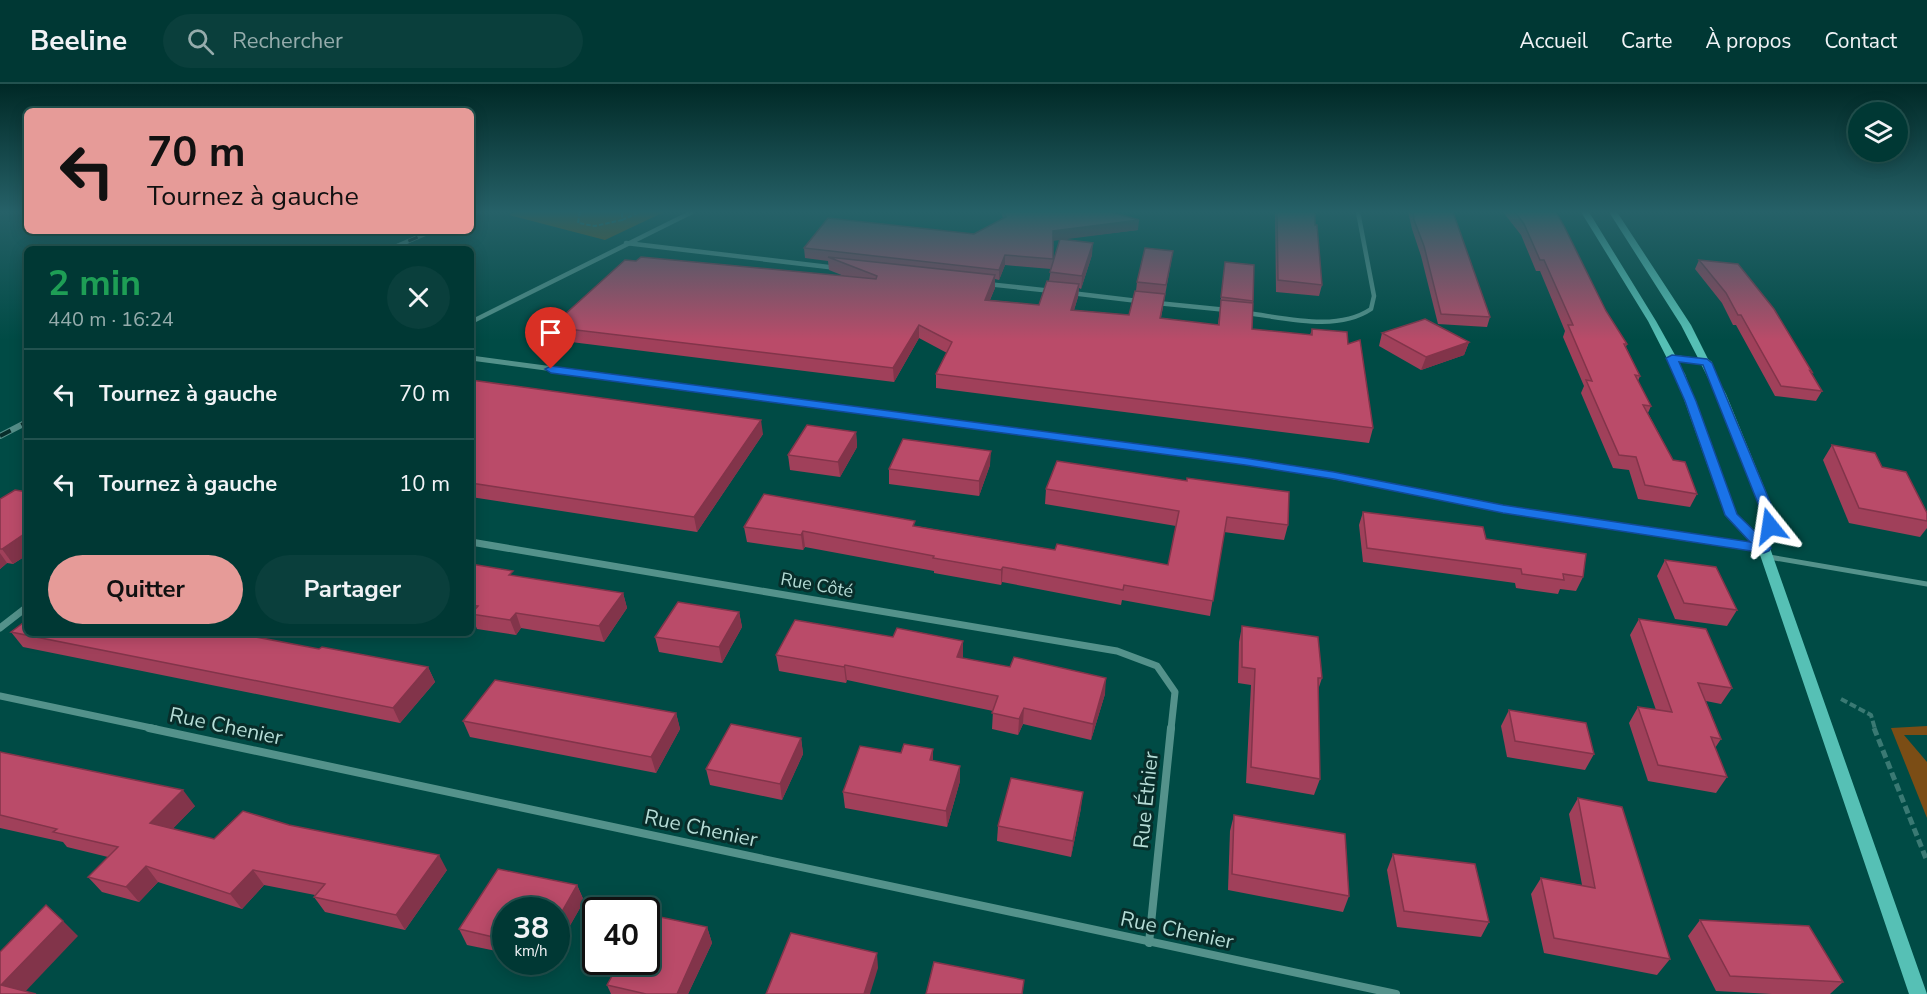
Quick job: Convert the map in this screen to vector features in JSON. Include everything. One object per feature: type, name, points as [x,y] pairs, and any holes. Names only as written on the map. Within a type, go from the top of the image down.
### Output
[{"type":"street","points":[[474,321],[604,254]]},
{"type":"street","points":[[724,254],[839,268]]},
{"type":"street","points":[[1243,312],[1333,321],[1354,319],[1369,313],[1373,308],[1374,296],[1366,254]]},
{"type":"street","points":[[1610,254],[1672,358],[1691,401],[1731,515],[1766,552],[1918,994]]},
{"type":"street","points":[[1640,254],[1686,325],[1707,363],[1731,417],[1772,521],[1766,552]]},
{"type":"street","points":[[981,284],[1231,311]]},
{"type":"street","points":[[474,358],[1245,461],[1503,509],[1766,552]]},
{"type":"street","points":[[1672,358],[1707,363]]},
{"type":"street","name":"Rue Côté","points":[[474,543],[1117,651],[1157,666]]},
{"type":"street","points":[[0,628],[24,609]]},
{"type":"street","name":"Rue Éthier","points":[[1149,943],[1175,692],[1157,666]]},
{"type":"street","name":"Rue Chenier","points":[[0,696],[1396,994]]},
{"type":"lane","points":[[1766,552],[1927,584]]},
{"type":"path","points":[[1871,715],[1927,861]]},
{"type":"shaded area","points":[[1927,726],[1927,735],[1904,735],[1927,762],[1927,818],[1891,728]]},
{"type":"building","points":[[861,254],[1053,254],[1053,259],[1005,255],[999,270]]},
{"type":"building","points":[[1055,254],[1089,254],[1082,276],[1050,272]]},
{"type":"building","points":[[1143,254],[1172,254],[1166,285],[1137,282]]},
{"type":"building","points":[[1278,254],[1319,254],[1322,285],[1278,280]]},
{"type":"building","points":[[1426,254],[1468,254],[1490,317],[1441,314]]},
{"type":"building","points":[[1538,254],[1578,254],[1606,311],[1627,344],[1624,344],[1640,376],[1635,375],[1651,406],[1643,405],[1673,460],[1685,462],[1697,494],[1645,485],[1636,457],[1619,455],[1586,380],[1592,381],[1568,325],[1573,325],[1544,260],[1540,260]]},
{"type":"building","points":[[641,257],[876,279],[877,276],[828,257],[995,275],[985,300],[1039,305],[1047,281],[1079,284],[1071,310],[1129,315],[1135,291],[1165,294],[1160,318],[1219,325],[1221,300],[1253,303],[1252,329],[1312,335],[1312,329],[1347,332],[1348,344],[1360,340],[1373,428],[936,374],[952,342],[919,325],[893,368],[551,327],[625,260],[636,261]]},
{"type":"building","points":[[1699,260],[1738,264],[1774,309],[1822,391],[1781,386],[1741,315],[1738,315],[1726,293]]},
{"type":"building","points":[[1225,262],[1254,265],[1253,301],[1221,297]]},
{"type":"building","points":[[1425,319],[1469,342],[1426,357],[1382,333]]},
{"type":"building","points":[[474,380],[761,420],[694,517],[474,483]]},
{"type":"building","points":[[807,425],[856,432],[838,462],[788,455]]},
{"type":"building","points":[[903,439],[991,451],[979,481],[889,469]]},
{"type":"building","points":[[1832,445],[1875,453],[1882,467],[1906,472],[1927,513],[1927,521],[1859,508]]},
{"type":"building","points":[[1057,461],[1187,481],[1187,478],[1289,492],[1288,525],[1227,517],[1213,601],[1124,585],[1123,590],[1003,567],[1001,570],[803,531],[801,535],[744,527],[764,494],[915,521],[913,526],[1055,550],[1057,544],[1168,565],[1179,511],[1046,489]]},
{"type":"building","points":[[15,490],[24,492],[24,534],[2,549],[0,549],[0,499]]},
{"type":"building","points":[[1363,512],[1483,527],[1486,539],[1586,554],[1583,577],[1563,574],[1564,580],[1522,574],[1521,569],[1367,548]]},
{"type":"building","points":[[1665,560],[1716,567],[1737,610],[1684,603]]},
{"type":"building","points":[[474,564],[513,571],[509,575],[623,593],[599,626],[516,613],[510,620],[474,614],[478,606],[474,605]]},
{"type":"building","points":[[678,602],[739,612],[719,647],[655,637]]},
{"type":"building","points":[[1639,619],[1706,629],[1732,688],[1698,683],[1721,739],[1711,737],[1727,777],[1658,765],[1638,707],[1672,712]]},
{"type":"building","points":[[795,620],[893,637],[897,628],[963,641],[957,657],[1010,667],[1014,657],[1106,678],[1093,724],[1024,708],[1019,719],[992,713],[998,696],[845,665],[844,667],[776,655]]},
{"type":"building","points":[[24,622],[24,635],[11,632]]},
{"type":"building","points":[[1242,626],[1318,637],[1322,678],[1318,678],[1320,779],[1251,767],[1255,669],[1242,667]]},
{"type":"building","points":[[31,636],[251,636],[428,667],[393,708]]},
{"type":"building","points":[[495,680],[676,713],[651,757],[463,721]]},
{"type":"building","points":[[1509,710],[1586,723],[1594,754],[1515,741]]},
{"type":"building","points":[[731,724],[801,738],[780,784],[706,769]]},
{"type":"building","points":[[904,744],[933,749],[930,760],[960,766],[946,811],[843,792],[860,746],[901,753]]},
{"type":"building","points":[[0,752],[183,790],[150,823],[214,839],[243,811],[289,825],[439,855],[396,915],[314,897],[325,884],[253,870],[230,894],[146,866],[126,887],[88,877],[118,847],[53,832],[57,829],[0,815]]},
{"type":"building","points":[[1011,778],[1083,792],[1073,841],[998,826]]},
{"type":"building","points":[[1578,798],[1622,807],[1670,959],[1554,938],[1541,878],[1595,888]]},
{"type":"building","points":[[1234,815],[1345,834],[1349,896],[1232,874]]},
{"type":"building","points":[[1393,854],[1475,864],[1489,922],[1404,911]]},
{"type":"building","points":[[498,869],[577,885],[570,897],[492,897],[492,937],[459,929]]},
{"type":"building","points":[[46,905],[63,921],[1,985],[36,994],[0,994],[0,952]]},
{"type":"building","points":[[660,917],[707,927],[677,994],[646,994],[607,985],[613,975],[660,975]]},
{"type":"building","points":[[1700,920],[1809,926],[1843,982],[1730,976]]},
{"type":"building","points":[[791,933],[877,953],[864,994],[766,994]]},
{"type":"building","points":[[934,962],[1024,980],[1022,994],[926,994]]},
{"type":"railway","points":[[0,436],[24,424]]},
{"type":"route","points":[[551,369],[1245,461],[1334,476],[1472,504],[1764,548],[1731,515],[1702,430],[1672,358],[1707,363],[1772,521],[1770,526]]}]
